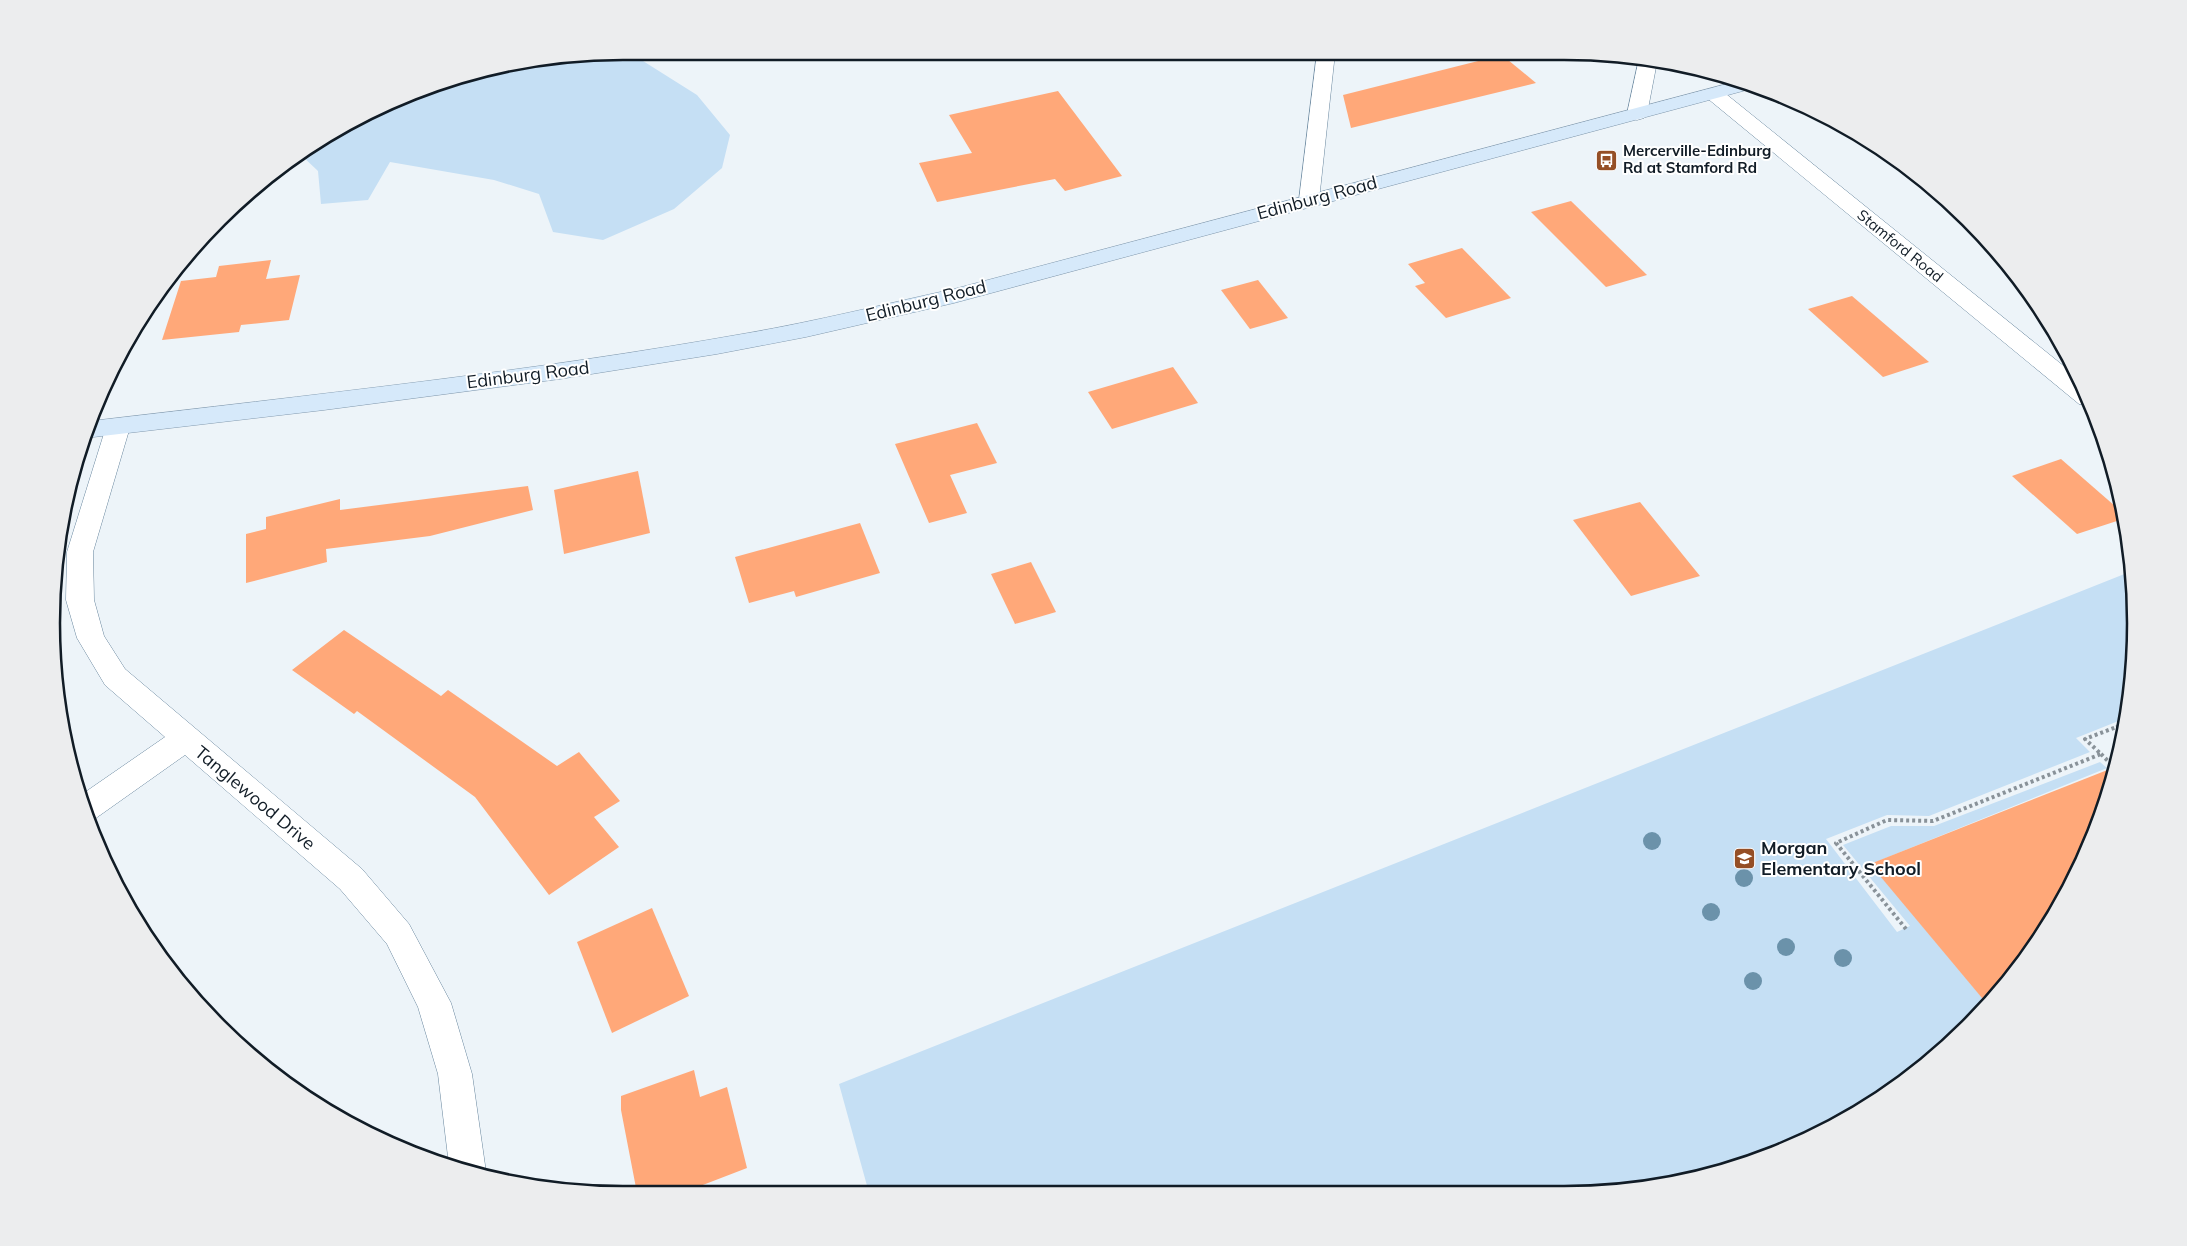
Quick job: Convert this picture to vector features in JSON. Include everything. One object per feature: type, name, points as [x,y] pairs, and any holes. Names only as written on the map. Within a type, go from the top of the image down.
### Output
[{"type":"main road","name":"Edinburg Road","points":[[95,429],[595,366],[729,344],[840,322],[954,296],[1737,88]]},
{"type":"street","points":[[1309,200],[1325,60]]},
{"type":"street","points":[[1636,114],[1647,67]]},
{"type":"street","name":"Stamford Road","points":[[1714,94],[2075,389]]},
{"type":"street","name":"Tanglewood Drive","points":[[118,427],[80,552],[80,600],[90,638],[115,676],[185,739],[351,880],[398,934],[434,1003],[450,1056],[455,1074],[467,1164]]},
{"type":"street","points":[[90,805],[185,739]]},
{"type":"path","points":[[2109,762],[2085,739],[2117,727]]},
{"type":"path","points":[[1906,929],[1836,843],[1887,820],[1933,821],[2101,754]]},
{"type":"shaded area","points":[[644,60],[697,95],[730,135],[722,168],[674,209],[603,240],[553,232],[539,194],[494,180],[390,162],[368,200],[321,204],[318,171],[305,159],[341,135],[408,103],[477,79],[513,71],[586,61]]},
{"type":"shaded area","name":"Morgan Elementary School","points":[[2125,574],[2127,623],[2126,660],[2118,721],[2076,738],[2090,752],[1929,816],[1887,815],[1826,839],[1897,932],[1910,926],[1843,845],[1891,826],[1934,826],[2100,762],[2107,768],[1871,864],[1983,998],[1962,1021],[1907,1070],[1845,1111],[1779,1143],[1710,1167],[1637,1181],[1601,1185],[1564,1186],[867,1186],[839,1084]]},
{"type":"building","points":[[1482,60],[1508,60],[1536,83],[1351,128],[1343,95]]},
{"type":"building","points":[[1058,91],[1122,176],[1065,191],[1055,179],[937,202],[919,163],[972,153],[949,115]]},
{"type":"building","points":[[1571,201],[1647,275],[1606,287],[1531,212]]},
{"type":"building","points":[[1462,248],[1511,298],[1446,318],[1415,286],[1425,283],[1408,264]]},
{"type":"building","points":[[271,260],[266,279],[300,275],[289,320],[241,325],[239,332],[162,340],[181,281],[216,277],[219,266]]},
{"type":"building","points":[[1258,280],[1288,318],[1250,329],[1221,290]]},
{"type":"building","points":[[1852,296],[1929,362],[1883,377],[1808,309]]},
{"type":"building","points":[[1173,367],[1198,403],[1112,429],[1088,392]]},
{"type":"building","points":[[977,423],[997,463],[950,475],[967,513],[929,523],[895,444]]},
{"type":"building","points":[[2061,459],[2114,505],[2117,521],[2077,534],[2012,476]]},
{"type":"building","points":[[638,471],[650,533],[564,554],[554,490]]},
{"type":"building","points":[[528,486],[533,510],[430,536],[326,549],[327,562],[246,583],[246,534],[266,529],[266,517],[340,499],[340,510]]},
{"type":"building","points":[[1640,502],[1700,576],[1631,596],[1573,520]]},
{"type":"building","points":[[860,523],[880,573],[796,597],[794,591],[749,603],[735,557]]},
{"type":"building","points":[[1031,562],[1056,612],[1015,624],[991,574]]},
{"type":"building","points":[[344,630],[441,696],[448,690],[557,766],[579,752],[620,801],[594,817],[619,847],[549,895],[475,797],[357,711],[354,714],[292,670]]},
{"type":"building","points":[[2108,770],[2084,838],[2052,904],[2011,966],[1983,999],[1870,864]]},
{"type":"building","points":[[652,908],[689,996],[612,1033],[577,942]]},
{"type":"building","points":[[694,1070],[700,1097],[727,1087],[747,1168],[700,1186],[636,1186],[621,1110],[621,1096]]},
{"type":"place","name":"Mercerville-Edinburg Rd at Stamford Rd","points":[[1607,160]]},
{"type":"place","name":"Morgan Elementary School","points":[[1745,858]]}]
